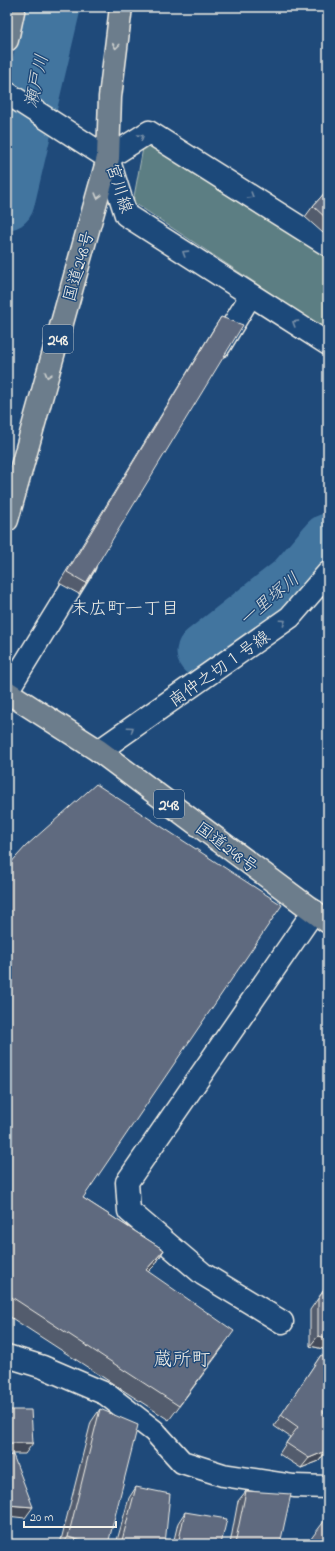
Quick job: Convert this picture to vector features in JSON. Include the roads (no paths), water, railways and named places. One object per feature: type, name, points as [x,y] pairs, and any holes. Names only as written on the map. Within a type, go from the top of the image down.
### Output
[{"type":"highway","points":[[7,40],[14,7]]},
{"type":"highway","name":"国道248号","points":[[7,520],[108,158],[110,97],[121,7]]},
{"type":"highway","name":"国道248号","points":[[7,692],[99,752],[321,916]]},
{"type":"street","points":[[10,95],[108,158]]},
{"type":"street","name":"宮川線","points":[[328,245],[312,223],[149,132],[108,158],[126,215],[328,344]]},
{"type":"street","points":[[210,362],[251,295]]},
{"type":"street","points":[[7,692],[94,551]]},
{"type":"street","name":"南仲之切１号線","points":[[99,752],[290,617],[328,573]]},
{"type":"street","points":[[282,1322],[203,1274],[129,1210],[127,1182],[321,916]]},
{"type":"street","points":[[7,1356],[44,1367],[106,1394],[154,1431],[182,1462],[223,1475],[294,1486],[328,1487]]},
{"type":"waterway","name":"瀬戸川","points":[[7,202],[53,7]]},
{"type":"waterway","name":"一里塚川","points":[[204,652],[293,582],[328,541]]},
{"type":"district","name":"末広町一丁目","points":[[125,608]]},
{"type":"district","name":"蔵所町","points":[[182,1358]]}]
